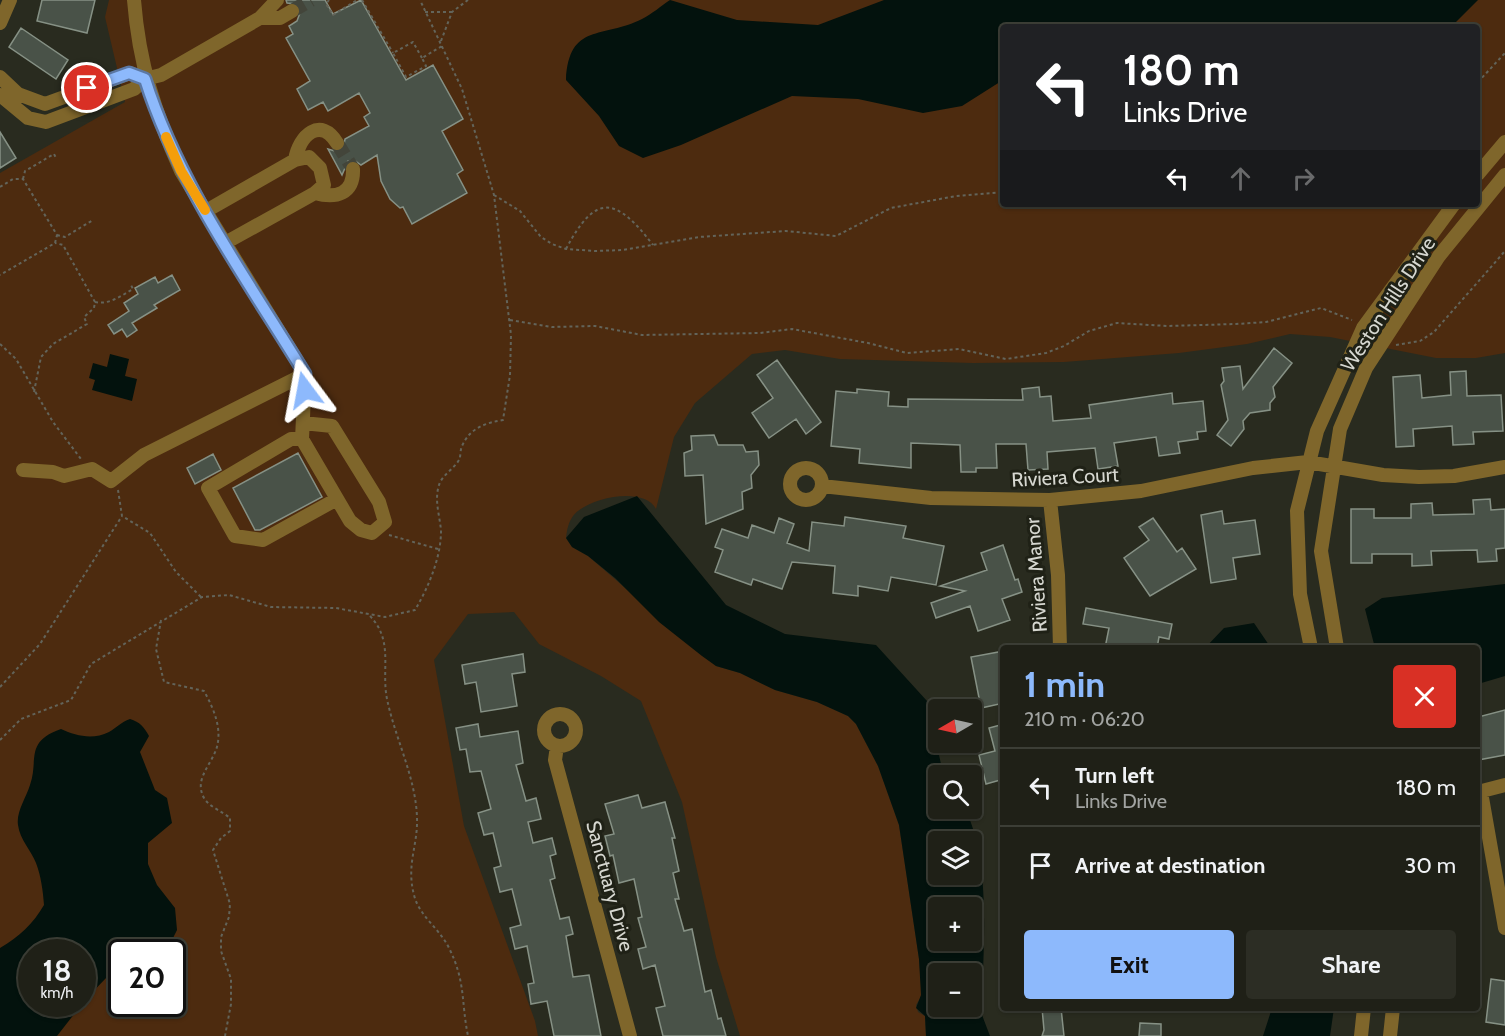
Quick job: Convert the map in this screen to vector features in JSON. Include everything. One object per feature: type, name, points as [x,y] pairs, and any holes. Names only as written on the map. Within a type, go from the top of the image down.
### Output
[{"type":"street","points":[[0,23],[10,0]]},
{"type":"street","points":[[134,0],[145,79],[170,147],[305,374],[302,439],[350,521],[361,530],[372,533],[381,528],[385,522],[380,502],[332,426],[303,423]]},
{"type":"street","points":[[0,95],[26,117],[46,122],[134,89],[145,79],[161,75],[260,18],[277,0]]},
{"type":"street","points":[[260,18],[280,18],[292,11]]},
{"type":"street","points":[[0,77],[18,94],[45,104],[129,73],[145,79]]},
{"type":"street","points":[[26,117],[32,100]]},
{"type":"street","points":[[295,160],[297,145],[304,136],[314,131],[326,132],[337,143]]},
{"type":"street","points":[[1480,172],[1505,142]]},
{"type":"street","points":[[206,211],[295,160],[309,157],[320,168],[324,185],[315,193],[225,243]]},
{"type":"street","points":[[315,193],[329,197],[339,196],[352,183],[353,169]]},
{"type":"street","name":"Weston Hills Drive","points":[[1480,206],[1505,175]]},
{"type":"street","name":"Weston Hills Drive","points":[[1310,645],[1300,594],[1297,511],[1317,431],[1363,328],[1452,207]]},
{"type":"street","name":"Weston Hills Drive","points":[[1337,645],[1321,551],[1340,429],[1366,368],[1439,256],[1479,207]]},
{"type":"street","points":[[23,470],[53,471],[64,476],[92,469],[111,481],[144,455],[305,374]]},
{"type":"street","points":[[302,439],[291,439],[208,488],[235,536],[263,540],[337,499]]},
{"type":"street","name":"Riviera Court","points":[[822,486],[931,498],[1050,500],[1141,491],[1253,468],[1308,462],[1334,468],[1419,477],[1454,476],[1505,467]]},
{"type":"street","name":"Riviera Manor","points":[[1050,500],[1058,575],[1060,645]]},
{"type":"street","name":"Sanctuary Drive","points":[[557,746],[555,760],[630,1036]]},
{"type":"street","points":[[1480,792],[1505,785]]},
{"type":"street","points":[[1480,797],[1505,928]]},
{"type":"street","points":[[1360,1036],[1364,1011]]},
{"type":"street","points":[[1390,1036],[1393,1011]]},
{"type":"path","points":[[329,0],[326,4],[333,15],[357,0]]},
{"type":"path","points":[[362,0],[406,77],[426,66],[413,42],[393,53]]},
{"type":"path","points":[[0,740],[21,719],[71,700],[91,664],[202,597],[229,595],[271,607],[336,608],[385,617],[415,610],[427,588],[438,549],[441,531],[436,506],[439,483],[459,461],[462,446],[473,430],[486,423],[503,420],[510,375],[510,320],[494,195],[462,89],[420,0]]},
{"type":"path","points":[[422,58],[441,44],[452,12],[468,0]]},
{"type":"path","points":[[425,12],[452,12]]},
{"type":"path","points":[[1480,80],[1505,53]]},
{"type":"path","points":[[56,158],[54,154],[25,171],[23,179],[57,235],[64,237],[93,220]]},
{"type":"path","points":[[0,187],[13,179],[23,179]]},
{"type":"path","points":[[494,195],[520,211],[541,237],[566,249],[595,251],[699,237],[786,231],[836,236],[891,208],[956,196],[1000,192]]},
{"type":"path","points":[[566,249],[585,217],[602,208],[621,211],[629,216],[653,245]]},
{"type":"path","points":[[91,216],[96,224]]},
{"type":"path","points":[[0,275],[55,243],[57,235]]},
{"type":"path","points":[[34,392],[42,357],[53,344],[87,324],[84,317],[94,309],[95,302],[63,245],[55,243]]},
{"type":"path","points":[[1383,341],[1408,344],[1434,332],[1505,251]]},
{"type":"path","points":[[25,256],[27,260]]},
{"type":"path","points":[[95,302],[104,304],[133,289],[131,285]]},
{"type":"path","points":[[510,320],[552,327],[595,326],[642,335],[760,333],[792,329],[868,343],[907,353],[959,350],[1006,359],[1046,353],[1064,346],[1089,331],[1117,323],[1167,326],[1266,322],[1321,308],[1341,314],[1363,328]]},
{"type":"path","points":[[0,344],[16,358],[53,422],[92,469]]},
{"type":"path","points":[[0,687],[40,644],[122,516],[117,488],[111,481]]},
{"type":"path","points":[[122,516],[150,533],[176,572],[202,597]]},
{"type":"path","points":[[381,528],[400,540],[438,549]]},
{"type":"path","points":[[370,616],[380,628],[387,650],[387,698],[417,819],[411,856],[414,897],[420,910],[441,933],[459,968],[465,998],[468,1036]]},
{"type":"path","points":[[161,620],[156,649],[164,682],[204,692],[216,715],[217,748],[203,773],[200,788],[205,801],[230,818],[230,831],[221,838],[213,850],[230,904],[229,917],[221,937],[221,951],[231,979],[231,1004],[225,1036]]},
{"type":"shaded area","points":[[109,0],[1505,0],[1505,353],[1476,358],[1436,358],[1330,337],[1290,334],[1247,344],[1179,353],[1064,362],[973,363],[840,359],[785,350],[752,354],[695,403],[674,437],[656,509],[650,502],[640,497],[615,497],[590,504],[573,516],[566,538],[572,547],[588,556],[716,666],[740,673],[775,690],[817,702],[848,716],[856,724],[878,766],[899,825],[919,959],[922,995],[916,1005],[918,1012],[925,1016],[926,1036],[740,1036],[716,957],[682,802],[641,701],[601,676],[539,644],[514,612],[468,614],[434,660],[464,826],[535,1021],[538,1036],[0,1036],[0,173],[125,102],[105,17]]},
{"type":"shaded area","points":[[670,0],[737,20],[818,25],[884,0],[1478,0],[1454,24],[1000,24],[1000,82],[962,106],[923,113],[858,99],[792,96],[681,145],[643,158],[619,146],[599,116],[566,80],[569,62],[574,49],[581,40],[590,35],[628,25]]},
{"type":"shaded area","points":[[110,354],[129,359],[125,376],[137,379],[132,401],[92,390],[95,380],[89,378],[93,363],[107,367]]},
{"type":"shaded area","points":[[637,496],[726,605],[785,634],[876,645],[927,701],[928,753],[939,753],[942,765],[928,765],[928,819],[969,819],[974,831],[928,831],[928,885],[982,885],[982,876],[984,937],[982,1015],[990,1036],[926,1036],[925,1016],[916,1008],[921,995],[919,959],[899,825],[878,766],[856,724],[848,716],[817,702],[775,690],[740,673],[716,666],[659,622],[615,578],[588,556],[572,547],[566,538],[584,517]]},
{"type":"shaded area","points":[[1505,584],[1505,676],[1480,683],[1480,645],[1374,645],[1365,609],[1382,598]]},
{"type":"shaded area","points":[[1254,623],[1269,645],[1208,645],[1224,628]]},
{"type":"shaded area","points":[[130,719],[141,725],[149,736],[140,752],[155,790],[167,798],[172,823],[148,843],[148,864],[157,885],[175,908],[177,930],[172,939],[108,939],[108,976],[96,988],[96,939],[18,939],[18,1017],[72,1017],[57,1036],[0,1036],[0,948],[25,930],[44,905],[38,868],[18,825],[20,810],[32,776],[37,746],[49,734],[61,729],[73,734],[97,736],[109,732]]},
{"type":"shaded area","points":[[1271,1011],[1334,1011],[1330,1036],[1263,1036]]},
{"type":"building","points":[[42,0],[95,0],[87,33],[37,21]]},
{"type":"building","points":[[286,0],[325,0],[333,14],[361,0],[406,80],[433,65],[463,119],[442,131],[463,170],[457,174],[467,193],[412,224],[403,207],[400,208],[390,199],[381,181],[377,155],[361,165],[354,160],[348,161],[342,175],[328,149],[338,152],[343,150],[345,139],[369,126],[364,117],[370,113],[359,93],[328,111],[323,102],[308,110],[297,89],[310,81],[286,38],[293,34],[289,26],[297,21],[301,10],[297,4],[287,3]]},
{"type":"building","points":[[21,28],[68,60],[56,79],[9,47]]},
{"type":"building","points":[[0,132],[16,158],[0,168]]},
{"type":"building","points":[[172,275],[180,290],[154,305],[157,308],[132,323],[137,330],[127,337],[122,329],[114,334],[108,325],[129,311],[124,303],[138,294],[135,288],[155,277],[158,283]]},
{"type":"building","points":[[1274,348],[1292,363],[1273,387],[1275,397],[1270,403],[1270,410],[1250,413],[1243,421],[1244,429],[1231,446],[1217,435],[1228,420],[1221,385],[1224,381],[1222,368],[1240,366],[1243,389]]},
{"type":"building","points":[[777,360],[821,422],[806,434],[796,419],[769,438],[752,413],[773,398],[757,375]]},
{"type":"building","points":[[1466,371],[1467,396],[1501,395],[1503,431],[1473,432],[1474,444],[1453,445],[1452,426],[1413,429],[1414,446],[1396,447],[1393,377],[1420,375],[1422,398],[1451,395],[1450,372]]},
{"type":"building","points":[[1039,387],[1040,397],[1051,396],[1053,421],[1091,418],[1089,405],[1172,393],[1173,404],[1203,401],[1206,431],[1197,432],[1198,439],[1178,442],[1180,453],[1159,456],[1156,437],[1114,443],[1118,466],[1098,469],[1095,448],[1047,452],[1048,469],[1028,470],[1026,444],[996,444],[997,468],[976,468],[976,472],[961,472],[960,445],[911,443],[911,468],[859,463],[860,449],[831,446],[836,391],[857,393],[857,389],[889,392],[888,406],[908,407],[908,399],[1023,400],[1022,389]]},
{"type":"building","points":[[714,435],[718,445],[743,445],[746,452],[758,451],[759,465],[751,475],[752,488],[742,492],[743,509],[706,524],[703,475],[685,476],[684,453],[692,450],[691,436]]},
{"type":"building","points":[[298,453],[322,497],[260,530],[255,530],[233,488]]},
{"type":"building","points":[[213,454],[221,470],[195,484],[187,468]]},
{"type":"building","points":[[1490,499],[1491,510],[1505,509],[1505,548],[1496,549],[1497,561],[1478,562],[1477,550],[1431,551],[1432,565],[1412,566],[1412,554],[1372,554],[1372,563],[1351,563],[1351,509],[1374,509],[1374,518],[1411,518],[1411,504],[1432,503],[1433,515],[1474,514],[1473,500]]},
{"type":"building","points":[[1222,511],[1224,524],[1255,520],[1260,554],[1233,558],[1236,579],[1211,583],[1201,515]]},
{"type":"building","points":[[845,517],[906,526],[903,538],[944,546],[936,585],[891,577],[888,591],[858,586],[858,596],[833,593],[835,566],[792,562],[782,589],[753,579],[751,585],[715,572],[723,550],[715,547],[722,529],[748,538],[752,525],[774,533],[779,518],[794,524],[787,543],[809,551],[812,522],[844,526]]},
{"type":"building","points":[[1153,518],[1177,552],[1182,548],[1196,569],[1150,596],[1124,558],[1149,540],[1139,527]]},
{"type":"building","points":[[1003,545],[1015,580],[1018,579],[1022,592],[1002,599],[1010,620],[978,631],[970,606],[936,618],[931,603],[965,591],[940,586],[987,570],[981,553]]},
{"type":"building","points":[[1086,608],[1172,624],[1169,639],[1159,637],[1158,645],[1106,645],[1109,628],[1083,624]]},
{"type":"building","points":[[1000,652],[1000,704],[982,708],[982,699],[979,699],[971,657]]},
{"type":"building","points":[[523,654],[525,672],[512,674],[517,706],[481,712],[476,682],[465,684],[462,665]]},
{"type":"building","points":[[1505,710],[1505,755],[1480,760],[1480,716]]},
{"type":"building","points":[[478,724],[480,737],[518,731],[523,763],[516,765],[526,801],[536,798],[541,819],[528,822],[533,843],[552,838],[556,854],[550,856],[555,878],[550,880],[560,919],[569,917],[573,934],[566,936],[573,977],[589,975],[601,1036],[554,1036],[547,1001],[531,1004],[528,984],[534,983],[527,946],[515,949],[510,928],[521,925],[512,889],[500,892],[494,868],[501,866],[493,833],[484,835],[478,813],[491,809],[481,771],[470,772],[466,749],[460,750],[456,728]]},
{"type":"building","points":[[1000,725],[1000,780],[986,784],[979,755],[995,751],[989,728]]},
{"type":"building","points":[[638,795],[642,808],[665,802],[675,838],[672,838],[679,871],[673,873],[679,899],[675,899],[684,931],[692,929],[705,992],[711,990],[718,1019],[721,1018],[726,1036],[663,1036],[656,1008],[665,1006],[655,965],[643,969],[638,949],[646,947],[638,918],[642,917],[634,879],[619,883],[613,855],[610,856],[605,836],[614,834],[605,804]]},
{"type":"building","points":[[1491,979],[1505,981],[1505,1025],[1486,1022]]},
{"type":"building","points":[[1042,1011],[1061,1011],[1064,1036],[1042,1036],[1044,1030]]},
{"type":"building","points":[[1140,1023],[1161,1024],[1161,1036],[1139,1036]]},
{"type":"tunnel","points":[[292,11],[311,0]]},
{"type":"tunnel","points":[[337,143],[353,169]]},
{"type":"slow traffic","points":[[166,137],[181,171],[205,210]]},
{"type":"route","points":[[87,88],[129,73],[145,79],[159,123],[181,171],[305,374],[305,390]]}]
